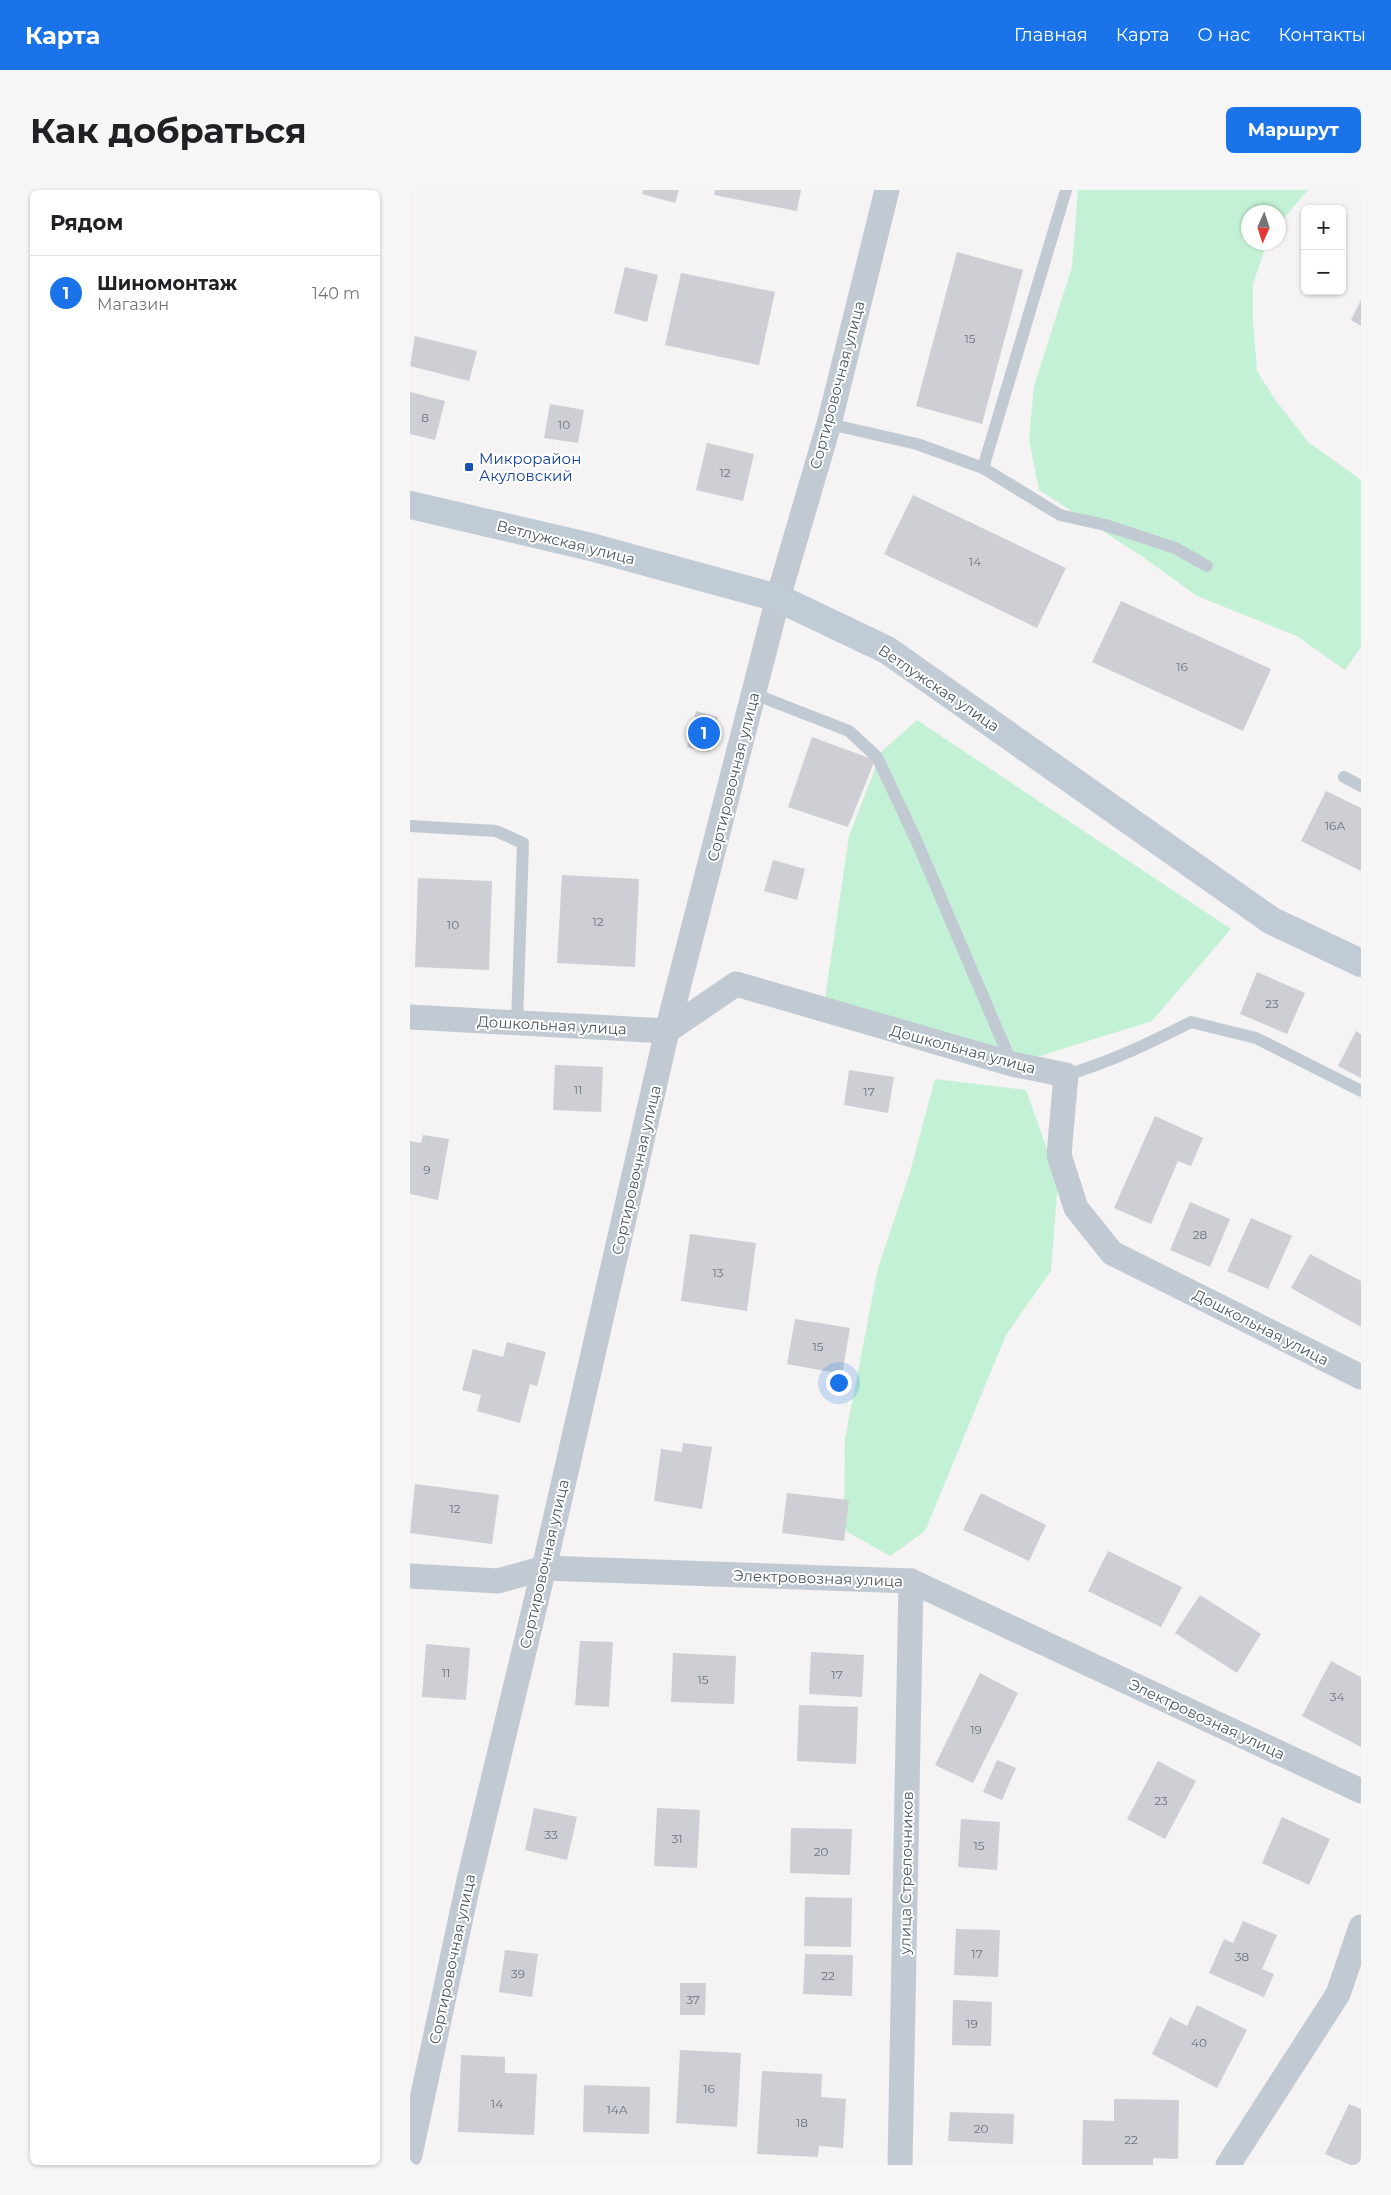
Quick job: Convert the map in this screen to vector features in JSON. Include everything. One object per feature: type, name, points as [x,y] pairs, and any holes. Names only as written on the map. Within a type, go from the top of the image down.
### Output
[{"type":"main road","name":"Ветлужская улица","points":[[410,505],[591,547],[778,598],[887,650],[1272,921],[1361,963]]},
{"type":"street","name":"Сортировочная улица","points":[[410,2156],[469,1880],[544,1568],[667,1031],[778,598],[829,424],[887,190]]},
{"type":"street","name":"Дошкольная улица","points":[[410,1017],[667,1031],[736,984],[1012,1064],[1066,1075],[1059,1155],[1076,1208],[1112,1253],[1361,1377]]},
{"type":"street","name":"Электровозная улица","points":[[410,1576],[498,1581],[544,1568],[911,1581],[1361,1792]]},
{"type":"street","name":"улица Стрелочников","points":[[900,2165],[911,1581]]},
{"type":"street","points":[[1228,2165],[1338,1994],[1361,1927]]},
{"type":"lane","points":[[983,468],[1066,190]]},
{"type":"lane","points":[[829,424],[917,444],[983,468],[1060,515],[1105,525],[1176,548],[1206,566]]},
{"type":"lane","points":[[754,694],[849,731],[877,757],[917,842],[1012,1064]]},
{"type":"lane","points":[[1344,777],[1361,786]]},
{"type":"lane","points":[[410,826],[496,831],[523,843],[517,1024]]},
{"type":"lane","points":[[1066,1075],[1100,1065],[1190,1022],[1256,1038],[1361,1091]]},
{"type":"green space","points":[[1078,190],[1308,190],[1286,216],[1286,205],[1241,205],[1241,250],[1265,250],[1253,284],[1253,321],[1257,371],[1274,398],[1308,442],[1361,480],[1361,647],[1345,670],[1297,636],[1197,596],[1143,557],[1039,490],[1029,440],[1034,386],[1072,267]]},
{"type":"green space","points":[[917,720],[1231,929],[1152,1021],[1027,1060],[823,1012],[849,836],[882,751]]},
{"type":"green space","points":[[935,1079],[1026,1090],[1058,1180],[1051,1271],[1006,1335],[925,1531],[890,1556],[844,1530],[845,1439],[878,1268],[910,1172]]},
{"type":"building","points":[[643,190],[679,190],[675,203],[642,194]]},
{"type":"building","points":[[715,190],[801,190],[797,211],[714,195]]},
{"type":"building","points":[[957,252],[1023,270],[982,424],[916,406]]},
{"type":"building","points":[[625,267],[658,275],[647,322],[614,313]]},
{"type":"building","points":[[681,273],[775,292],[759,365],[665,345]]},
{"type":"building","points":[[1361,300],[1361,326],[1351,320]]},
{"type":"building","points":[[415,336],[477,351],[469,381],[410,366]]},
{"type":"building","points":[[410,392],[445,401],[435,440],[410,434]]},
{"type":"building","points":[[550,404],[584,410],[578,443],[544,438]]},
{"type":"building","points":[[707,443],[754,454],[743,501],[696,490]]},
{"type":"building","points":[[913,495],[1066,568],[1037,628],[884,554]]},
{"type":"building","points":[[1121,601],[1271,669],[1243,731],[1092,662]]},
{"type":"building","points":[[696,711],[718,717],[709,752],[687,747]]},
{"type":"building","points":[[812,737],[875,760],[848,827],[788,807]]},
{"type":"building","points":[[1326,791],[1361,808],[1361,871],[1301,841]]},
{"type":"building","points":[[773,860],[805,869],[797,900],[764,891]]},
{"type":"building","points":[[562,875],[639,879],[635,967],[557,963]]},
{"type":"building","points":[[418,878],[492,881],[489,970],[415,967]]},
{"type":"building","points":[[1257,972],[1305,993],[1287,1034],[1240,1014]]},
{"type":"building","points":[[1356,1031],[1361,1034],[1361,1078],[1338,1066]]},
{"type":"building","points":[[555,1065],[603,1067],[601,1112],[553,1110]]},
{"type":"building","points":[[849,1070],[894,1077],[888,1113],[844,1105]]},
{"type":"building","points":[[1155,1116],[1203,1138],[1191,1166],[1178,1161],[1151,1224],[1114,1208]]},
{"type":"building","points":[[423,1135],[449,1139],[438,1200],[410,1194],[410,1141],[421,1143]]},
{"type":"building","points":[[1190,1202],[1230,1219],[1210,1267],[1170,1250]]},
{"type":"building","points":[[1251,1218],[1292,1236],[1268,1289],[1227,1271]]},
{"type":"building","points":[[690,1234],[756,1243],[747,1311],[681,1301]]},
{"type":"building","points":[[1310,1254],[1361,1281],[1361,1327],[1291,1288]]},
{"type":"building","points":[[795,1319],[850,1328],[842,1374],[787,1364]]},
{"type":"building","points":[[507,1342],[546,1352],[537,1386],[530,1384],[520,1423],[477,1411],[481,1395],[462,1390],[473,1349],[503,1357]]},
{"type":"building","points":[[683,1443],[712,1447],[702,1509],[654,1501],[661,1449],[682,1452]]},
{"type":"building","points":[[415,1484],[499,1495],[492,1544],[410,1533]]},
{"type":"building","points":[[787,1493],[849,1500],[844,1541],[782,1533]]},
{"type":"building","points":[[981,1493],[1046,1525],[1029,1561],[963,1530]]},
{"type":"building","points":[[1108,1551],[1182,1587],[1161,1627],[1088,1591]]},
{"type":"building","points":[[1200,1595],[1261,1634],[1237,1673],[1175,1633]]},
{"type":"building","points":[[580,1641],[613,1642],[609,1707],[575,1705]]},
{"type":"building","points":[[426,1644],[470,1648],[466,1700],[422,1697]]},
{"type":"building","points":[[811,1652],[864,1655],[862,1697],[809,1694]]},
{"type":"building","points":[[673,1653],[736,1656],[734,1704],[671,1702]]},
{"type":"building","points":[[1331,1661],[1361,1677],[1361,1747],[1302,1716]]},
{"type":"building","points":[[980,1673],[1018,1693],[973,1783],[935,1765]]},
{"type":"building","points":[[799,1705],[858,1707],[856,1764],[797,1761]]},
{"type":"building","points":[[997,1760],[1016,1768],[1002,1800],[983,1792]]},
{"type":"building","points":[[1158,1761],[1196,1781],[1165,1839],[1127,1819]]},
{"type":"building","points":[[534,1808],[577,1817],[567,1860],[525,1850]]},
{"type":"building","points":[[657,1808],[700,1810],[697,1868],[654,1866]]},
{"type":"building","points":[[1282,1817],[1330,1839],[1309,1885],[1262,1863]]},
{"type":"building","points":[[961,1819],[1000,1822],[997,1870],[958,1867]]},
{"type":"building","points":[[791,1828],[852,1829],[850,1875],[790,1873]]},
{"type":"building","points":[[805,1897],[852,1898],[851,1947],[804,1946]]},
{"type":"building","points":[[1243,1921],[1277,1935],[1262,1969],[1274,1974],[1264,1997],[1209,1973],[1224,1939],[1233,1943]]},
{"type":"building","points":[[956,1929],[1000,1930],[998,1977],[954,1975]]},
{"type":"building","points":[[505,1950],[538,1954],[532,1997],[499,1992]]},
{"type":"building","points":[[805,1954],[853,1955],[852,1996],[803,1994]]},
{"type":"building","points":[[680,1983],[706,1983],[705,2015],[680,2015]]},
{"type":"building","points":[[953,2000],[992,2002],[991,2046],[952,2045]]},
{"type":"building","points":[[1197,2005],[1247,2030],[1217,2088],[1152,2054],[1170,2017],[1187,2026]]},
{"type":"building","points":[[680,2050],[741,2053],[737,2127],[676,2123]]},
{"type":"building","points":[[461,2055],[505,2057],[505,2073],[537,2074],[534,2135],[458,2132]]},
{"type":"building","points":[[762,2071],[822,2074],[821,2097],[846,2099],[843,2148],[819,2146],[818,2157],[757,2154]]},
{"type":"building","points":[[584,2085],[650,2087],[649,2134],[583,2132]]},
{"type":"building","points":[[1114,2099],[1179,2100],[1178,2159],[1153,2158],[1153,2165],[1082,2165],[1083,2120],[1114,2121]]},
{"type":"building","points":[[1349,2104],[1361,2109],[1361,2165],[1350,2165],[1325,2154]]},
{"type":"building","points":[[950,2112],[1014,2114],[1013,2144],[948,2141]]},
{"type":"place","name":"Микрорайон Акуловский","points":[[469,467]]},
{"type":"place","name":"Шиномонтаж","points":[[704,733]]}]
